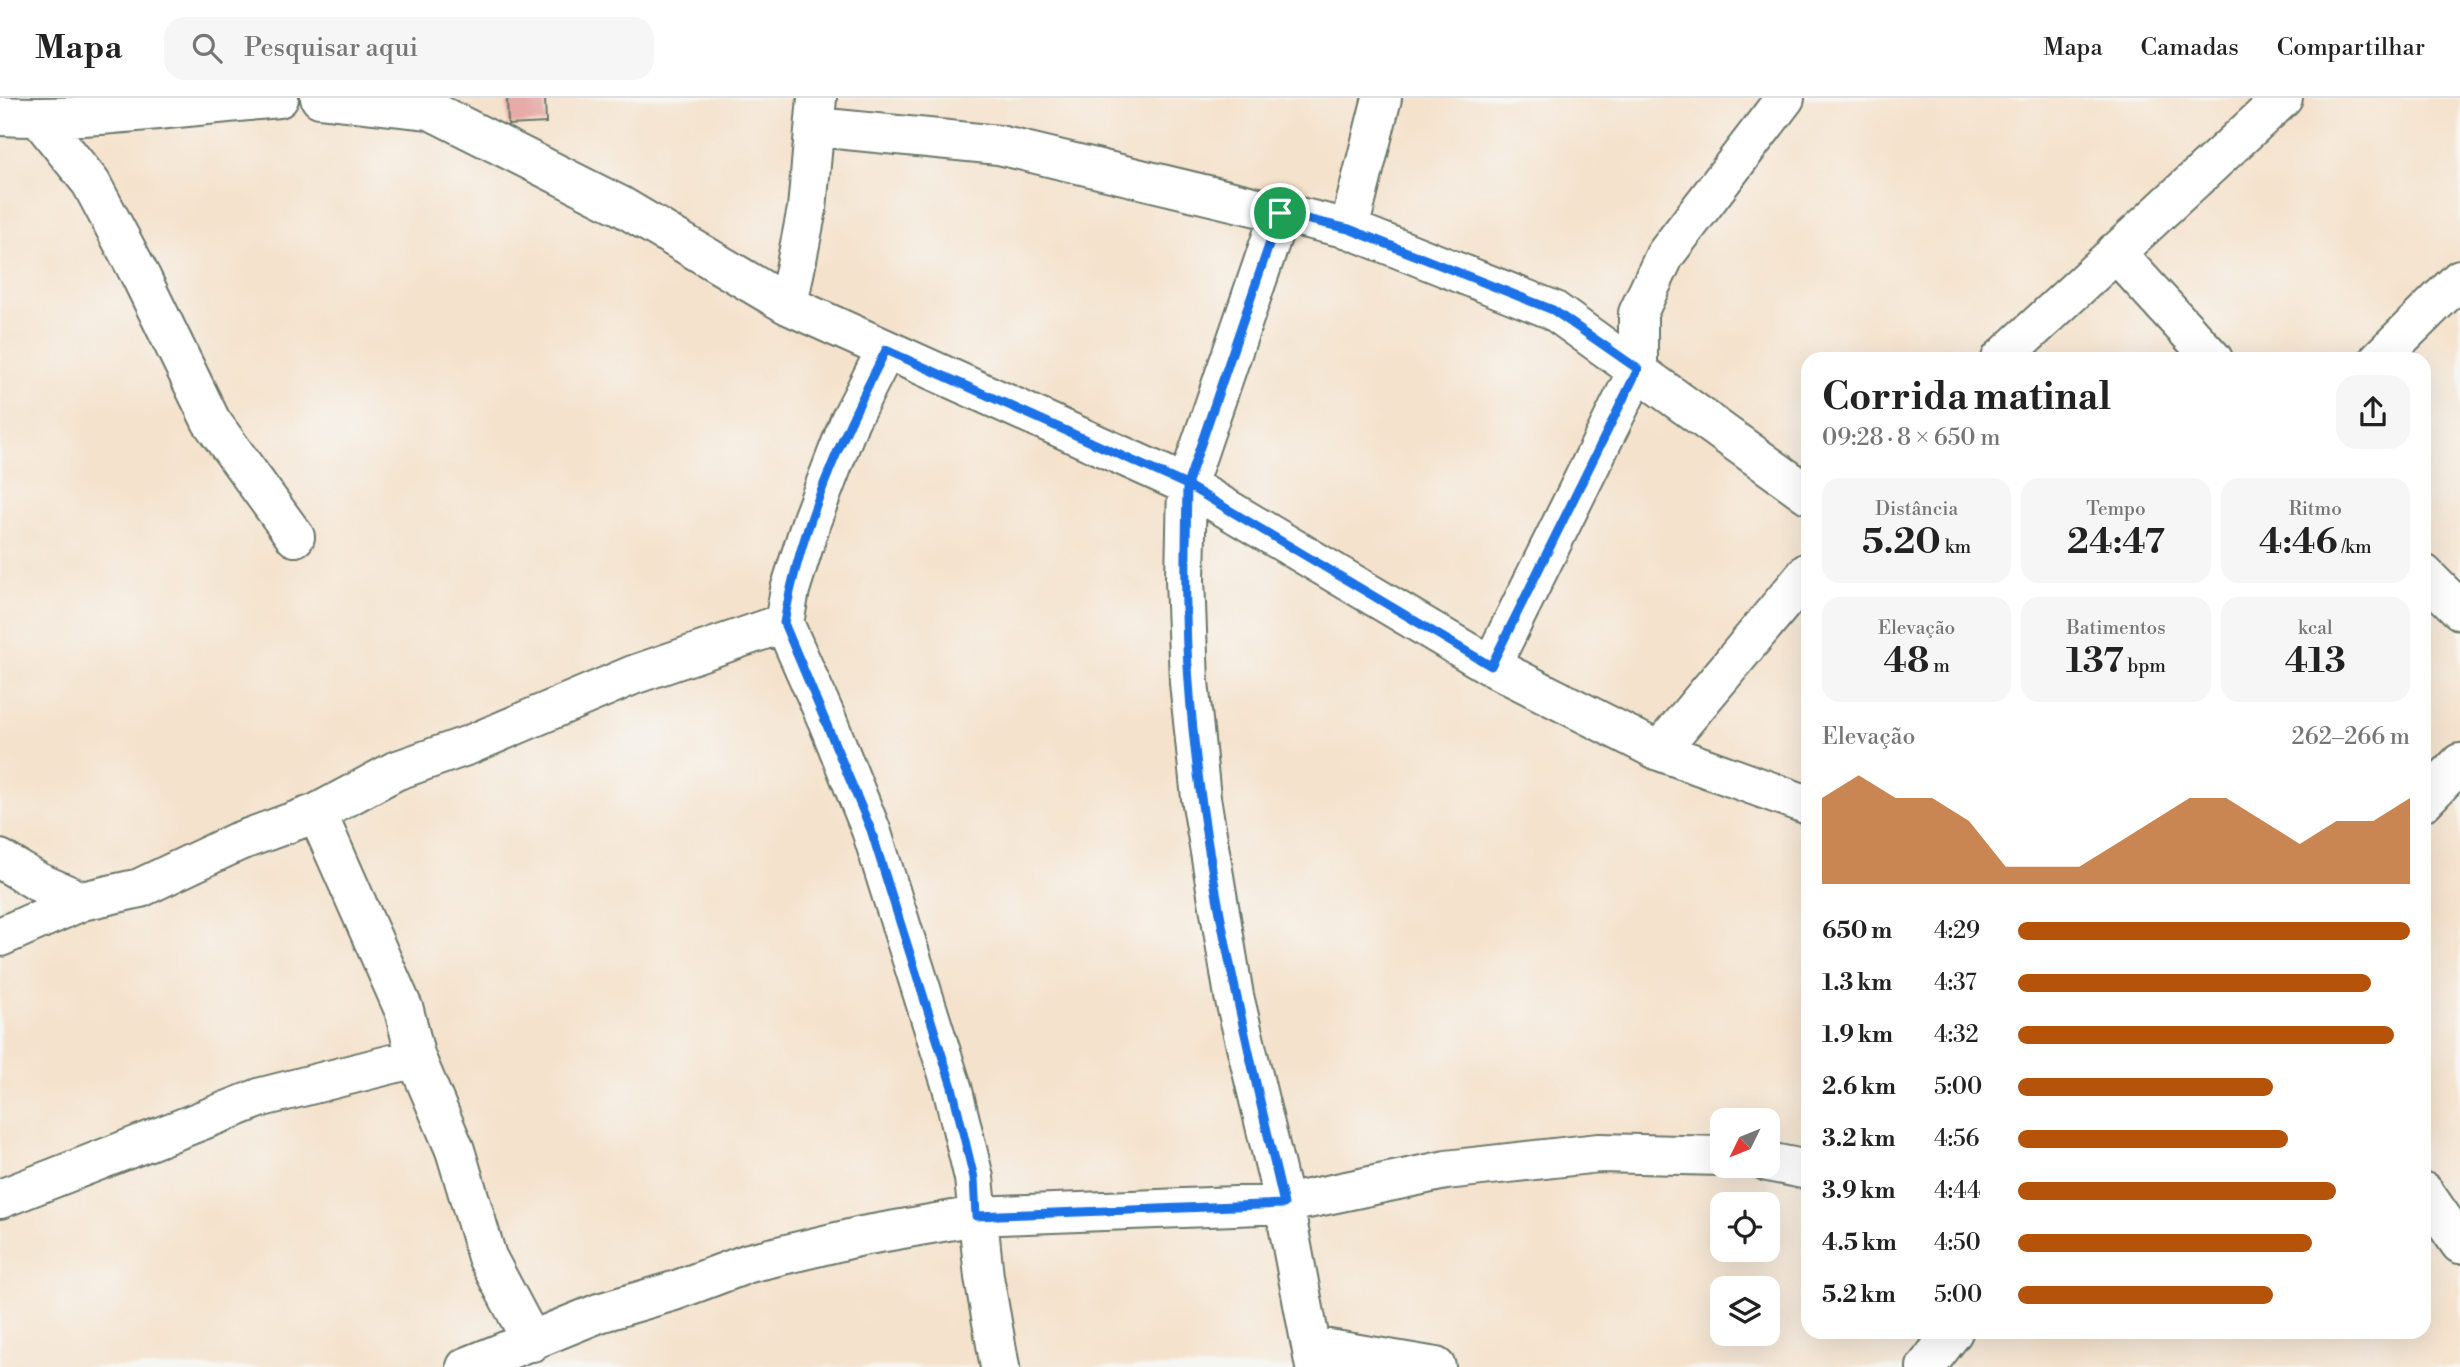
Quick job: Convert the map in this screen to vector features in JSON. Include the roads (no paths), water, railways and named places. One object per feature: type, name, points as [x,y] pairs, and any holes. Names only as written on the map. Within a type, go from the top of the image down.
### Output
[{"type":"street","points":[[0,116],[39,118],[152,113],[279,98]]},
{"type":"street","points":[[320,98],[431,104],[621,206],[788,305],[1187,485],[1491,666],[1659,751],[1801,802]]},
{"type":"street","points":[[1349,229],[1382,98]]},
{"type":"street","points":[[1491,666],[1638,369],[1638,313],[1665,255],[1785,98]]},
{"type":"street","points":[[2008,352],[2283,98]]},
{"type":"street","points":[[788,305],[807,209],[817,112],[999,145],[1349,229],[1553,310],[1801,489]]},
{"type":"street","points":[[39,118],[91,183],[141,277],[211,421],[295,537]]},
{"type":"street","points":[[1280,213],[1187,485],[1189,682],[1201,798],[1234,996],[1284,1204],[1313,1357],[1436,1367]]},
{"type":"street","points":[[2115,252],[2207,352]]},
{"type":"street","points":[[2386,352],[2460,279]]},
{"type":"street","points":[[886,350],[850,420],[812,519],[790,590],[784,623],[871,830],[952,1087],[974,1178],[976,1216],[1000,1367]]},
{"type":"street","points":[[1659,751],[1801,580]]},
{"type":"street","points":[[2431,581],[2460,610]]},
{"type":"street","points":[[0,936],[82,901],[141,888],[237,842],[317,813],[395,771],[469,745],[633,676],[784,623]]},
{"type":"street","points":[[2431,794],[2460,763]]},
{"type":"street","points":[[317,813],[404,1010],[416,1058],[454,1150],[487,1257],[532,1342]]},
{"type":"street","points":[[0,859],[38,882],[82,901]]},
{"type":"street","points":[[0,1199],[262,1097],[416,1058]]},
{"type":"street","points":[[466,1367],[599,1313],[674,1291],[749,1263],[862,1236],[976,1216],[1284,1204],[1446,1170],[1599,1153],[1710,1156]]},
{"type":"street","points":[[1780,1164],[1801,1169]]},
{"type":"street","points":[[2431,1202],[2460,1244]]},
{"type":"street","points":[[1926,1367],[1948,1339]]}]
